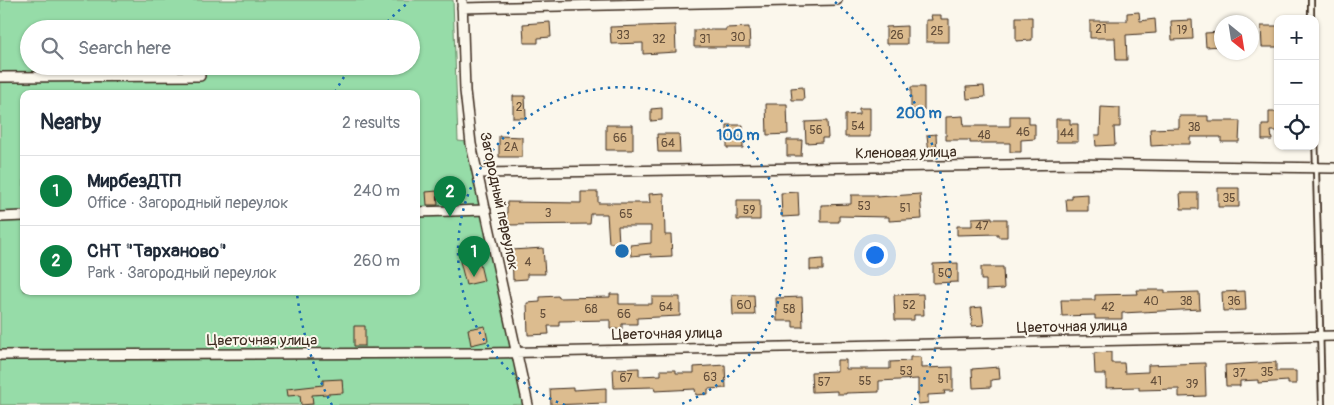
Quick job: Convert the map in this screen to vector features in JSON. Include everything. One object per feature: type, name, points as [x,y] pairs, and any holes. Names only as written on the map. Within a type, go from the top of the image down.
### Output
[{"type":"street","points":[[462,4],[837,0]]},
{"type":"street","name":"Загородный переулок","points":[[462,4],[466,91],[472,144],[528,405]]},
{"type":"street","points":[[0,77],[200,76]]},
{"type":"street","name":"Кленовая улица","points":[[478,173],[1074,164],[1334,168]]},
{"type":"street","points":[[420,212],[486,210]]},
{"type":"street","points":[[0,217],[20,216]]},
{"type":"street","name":"Цветочная улица","points":[[0,355],[486,353],[1334,336]]},
{"type":"lane","points":[[1310,0],[1311,15]]},
{"type":"lane","points":[[1316,150],[1322,405]]},
{"type":"green space","points":[[0,0],[453,0],[458,141],[467,142],[526,405],[0,405]]},
{"type":"building","points":[[1139,12],[1140,21],[1155,19],[1156,33],[1126,35],[1127,60],[1116,60],[1115,38],[1090,38],[1090,21],[1127,21],[1127,13]]},
{"type":"building","points":[[931,15],[941,15],[941,19],[949,19],[949,42],[926,42],[926,20],[932,20]]},
{"type":"building","points":[[1016,17],[1032,17],[1032,40],[1016,41]]},
{"type":"building","points":[[1192,20],[1193,39],[1172,40],[1171,21]]},
{"type":"building","points":[[550,22],[551,37],[538,38],[538,43],[524,43],[523,24]]},
{"type":"building","points":[[675,25],[676,52],[643,54],[643,43],[611,44],[610,27]]},
{"type":"building","points":[[907,26],[907,44],[886,44],[886,27]]},
{"type":"building","points":[[1261,26],[1274,26],[1274,47],[1262,47]]},
{"type":"building","points":[[749,27],[750,47],[694,47],[694,30],[726,30],[726,28]]},
{"type":"building","points":[[1214,32],[1214,46],[1206,47],[1205,33]]},
{"type":"building","points":[[984,86],[985,97],[967,99],[966,87]]},
{"type":"building","points":[[803,87],[804,100],[792,100],[791,88]]},
{"type":"building","points":[[911,87],[924,87],[924,110],[911,110]]},
{"type":"building","points":[[513,96],[525,96],[526,118],[513,118]]},
{"type":"building","points":[[766,104],[787,104],[788,134],[767,135]]},
{"type":"building","points":[[1101,107],[1120,108],[1120,127],[1114,127],[1115,145],[1096,146],[1095,135],[1100,135]]},
{"type":"building","points":[[662,108],[662,120],[651,121],[651,109]]},
{"type":"building","points":[[859,108],[870,108],[870,137],[845,137],[845,115],[859,114]]},
{"type":"building","points":[[1269,112],[1274,112],[1274,131],[1271,131],[1272,140],[1262,140],[1262,125],[1269,125]]},
{"type":"building","points":[[963,116],[964,126],[1010,126],[1010,116],[1029,116],[1029,124],[1035,124],[1035,139],[1021,140],[1021,152],[1010,152],[1010,143],[970,143],[970,140],[946,140],[946,117]]},
{"type":"building","points":[[1179,116],[1208,116],[1208,121],[1240,121],[1239,142],[1221,142],[1221,137],[1190,137],[1190,144],[1151,146],[1150,129],[1179,128]]},
{"type":"building","points":[[1056,119],[1070,119],[1070,124],[1078,124],[1078,142],[1056,142]]},
{"type":"building","points":[[827,121],[828,138],[822,138],[822,142],[806,143],[805,122]]},
{"type":"building","points":[[606,125],[633,125],[633,150],[606,150]]},
{"type":"building","points":[[727,125],[743,125],[743,148],[727,148]]},
{"type":"building","points":[[657,134],[679,134],[680,152],[658,152]]},
{"type":"building","points":[[936,134],[937,153],[929,153],[927,135]]},
{"type":"building","points":[[499,136],[522,137],[522,157],[499,157]]},
{"type":"building","points":[[787,140],[802,140],[801,156],[787,156]]},
{"type":"building","points":[[1218,188],[1239,188],[1239,207],[1218,207]]},
{"type":"building","points":[[437,191],[438,205],[427,205],[426,192]]},
{"type":"building","points":[[581,192],[598,192],[598,203],[650,203],[649,194],[664,193],[665,235],[671,235],[672,256],[651,257],[651,254],[631,256],[630,245],[651,243],[651,226],[618,226],[619,243],[609,243],[607,214],[591,214],[590,224],[507,225],[507,202],[581,203]]},
{"type":"building","points":[[798,192],[799,216],[782,217],[781,193]]},
{"type":"building","points":[[1180,193],[1198,193],[1198,209],[1181,209]]},
{"type":"building","points":[[920,194],[922,219],[889,221],[889,217],[839,216],[839,222],[821,222],[821,205],[851,204],[851,195],[877,195],[877,197]]},
{"type":"building","points":[[1088,194],[1088,211],[1067,211],[1066,199],[1072,199],[1072,195]]},
{"type":"building","points":[[737,200],[760,200],[760,220],[737,220]]},
{"type":"building","points":[[992,217],[992,219],[1007,219],[1007,237],[998,237],[998,234],[957,235],[957,226],[972,226],[972,218]]},
{"type":"building","points":[[543,248],[545,274],[527,274],[527,279],[513,280],[512,250]]},
{"type":"building","points":[[478,256],[484,281],[466,285],[460,261]]},
{"type":"building","points":[[823,259],[823,270],[810,270],[810,260]]},
{"type":"building","points":[[958,263],[958,282],[933,283],[933,264]]},
{"type":"building","points":[[981,267],[1003,267],[1004,289],[986,290],[986,280],[981,280]]},
{"type":"building","points":[[1137,290],[1165,290],[1165,293],[1199,292],[1200,309],[1122,313],[1122,319],[1095,319],[1095,315],[1062,316],[1061,300],[1095,300],[1095,295],[1138,294]]},
{"type":"building","points":[[1245,291],[1246,310],[1223,311],[1222,292]]},
{"type":"building","points":[[610,294],[619,294],[619,304],[652,304],[652,297],[680,297],[680,316],[637,318],[637,324],[622,324],[622,329],[610,329],[610,320],[559,321],[559,326],[548,326],[549,334],[528,335],[527,303],[540,302],[540,297],[610,297]]},
{"type":"building","points":[[923,294],[924,315],[914,315],[914,320],[895,320],[894,295]]},
{"type":"building","points":[[732,295],[754,295],[755,315],[733,315]]},
{"type":"building","points":[[802,297],[803,327],[793,327],[793,321],[777,321],[776,298]]},
{"type":"building","points":[[982,307],[984,325],[972,326],[971,308]]},
{"type":"building","points":[[354,326],[365,326],[365,346],[354,346]]},
{"type":"building","points":[[485,326],[488,341],[471,345],[468,329]]},
{"type":"building","points":[[1111,352],[1111,363],[1124,363],[1125,373],[1148,372],[1148,365],[1205,363],[1206,396],[1179,397],[1179,389],[1139,390],[1139,387],[1106,388],[1106,374],[1095,374],[1094,353]]},
{"type":"building","points":[[910,357],[921,357],[921,368],[953,367],[953,391],[944,391],[945,394],[928,395],[928,403],[918,404],[918,379],[879,381],[879,392],[837,394],[837,391],[812,392],[811,372],[837,371],[837,360],[846,360],[846,369],[890,369],[890,362],[910,361]]},
{"type":"building","points":[[1276,362],[1276,371],[1296,371],[1296,384],[1288,384],[1288,381],[1258,383],[1258,380],[1240,381],[1240,386],[1226,386],[1225,365]]},
{"type":"building","points":[[725,365],[726,388],[708,389],[708,394],[696,395],[695,389],[655,391],[654,387],[614,388],[613,369],[639,368],[639,376],[661,375],[661,370],[676,370],[676,373],[694,373],[694,367]]},
{"type":"building","points":[[999,367],[1000,379],[991,380],[991,387],[973,388],[972,369]]},
{"type":"building","points":[[342,379],[343,393],[312,395],[313,404],[301,405],[300,395],[288,396],[287,389],[323,385],[323,380]]},
{"type":"building","points":[[573,388],[573,390],[606,388],[606,403],[551,405],[550,389]]},
{"type":"place","name":"СНТ \"Тарханово\"","points":[[450,217]]},
{"type":"place","name":"МирбезДТП","points":[[474,277]]}]
